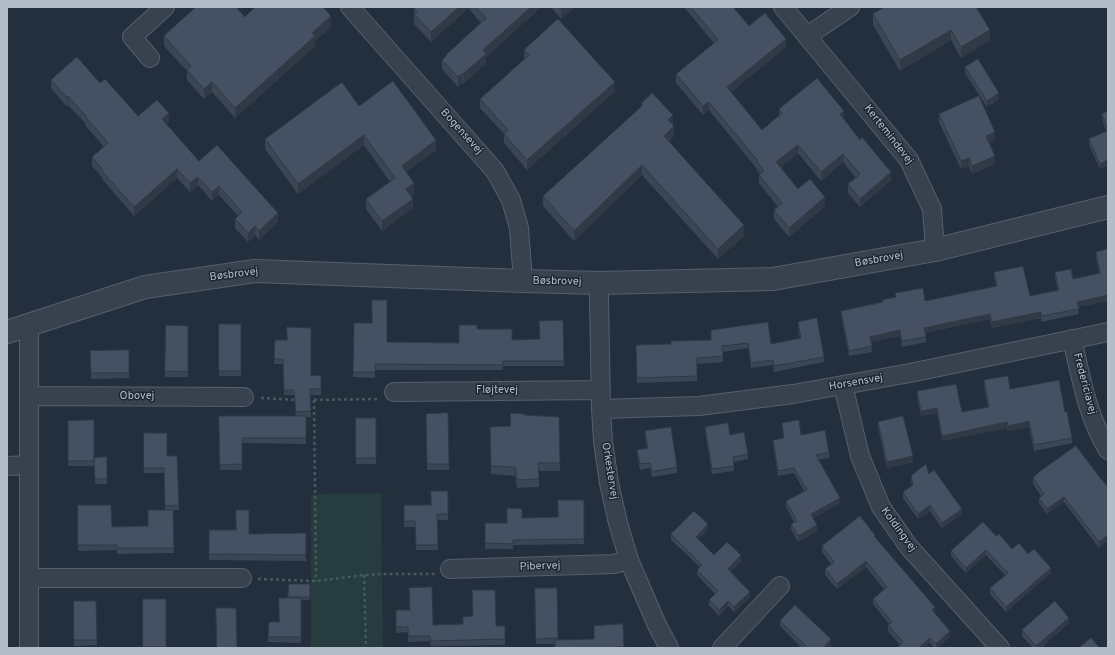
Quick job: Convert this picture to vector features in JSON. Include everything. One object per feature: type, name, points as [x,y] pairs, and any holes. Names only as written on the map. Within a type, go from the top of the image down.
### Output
[{"type":"street","points":[[150,58],[132,37],[165,7]]},
{"type":"street","name":"Bogensevej","points":[[350,7],[495,171],[511,200],[519,228],[523,281]]},
{"type":"street","name":"Kertemindevej","points":[[783,7],[909,160],[932,209],[935,250]]},
{"type":"street","points":[[807,36],[850,7]]},
{"type":"street","name":"Bøsbrovej","points":[[7,332],[145,287],[255,271],[600,283],[772,279],[935,250],[1108,207]]},
{"type":"street","name":"Orkestervej","points":[[600,283],[601,409],[603,441],[609,483],[618,523],[629,560],[657,625],[669,648]]},
{"type":"street","points":[[29,325],[29,648]]},
{"type":"street","name":"Horsensvej","points":[[601,409],[700,406],[793,394],[910,373],[1108,332]]},
{"type":"street","name":"Fredericiavej","points":[[1072,339],[1088,408],[1100,438],[1108,450]]},
{"type":"street","name":"Koldingvej","points":[[843,385],[860,456],[881,508],[909,547],[1000,648]]},
{"type":"street","name":"Fløjtevej","points":[[394,392],[601,390]]},
{"type":"street","name":"Obovej","points":[[29,396],[244,397]]},
{"type":"street","points":[[7,466],[29,465]]},
{"type":"street","name":"Pibervej","points":[[450,570],[614,564],[629,560]]},
{"type":"street","points":[[29,578],[242,578]]},
{"type":"street","points":[[722,648],[780,586]]},
{"type":"path","points":[[307,400],[380,399],[394,392]]},
{"type":"path","points":[[244,397],[299,400]]},
{"type":"path","points":[[314,400],[316,581]]},
{"type":"path","points":[[242,578],[316,581],[364,575],[441,574],[450,570]]},
{"type":"path","points":[[364,575],[366,648]]},
{"type":"green space","points":[[381,493],[383,648],[311,648],[311,494]]},
{"type":"building","points":[[196,7],[236,7],[245,17],[255,7],[323,7],[331,16],[312,33],[315,36],[235,108],[212,82],[204,89],[187,70],[191,66],[164,36]]},
{"type":"building","points":[[417,7],[459,7],[431,32],[414,14],[417,12],[414,9]]},
{"type":"building","points":[[476,7],[531,7],[483,50],[486,54],[458,77],[442,60],[486,18]]},
{"type":"building","points":[[691,7],[733,7],[749,26],[765,13],[786,39],[727,87],[762,130],[782,113],[779,109],[817,78],[844,111],[840,114],[860,140],[862,137],[891,172],[860,199],[848,184],[860,174],[843,154],[821,172],[798,145],[776,162],[798,189],[810,179],[825,197],[789,228],[774,210],[782,203],[759,175],[764,171],[757,162],[758,161],[709,102],[703,106],[676,74],[718,40]]},
{"type":"building","points":[[885,7],[976,7],[990,30],[961,47],[951,30],[900,60],[873,14]]},
{"type":"building","points":[[558,19],[615,82],[527,160],[504,134],[508,130],[480,99],[529,55],[524,50]]},
{"type":"building","points":[[77,57],[100,83],[105,79],[138,116],[157,100],[169,113],[162,119],[199,161],[217,145],[278,213],[259,231],[255,226],[248,233],[235,219],[242,212],[219,186],[212,192],[198,177],[190,183],[177,169],[134,207],[102,171],[103,170],[92,157],[108,143],[68,96],[67,98],[51,80]]},
{"type":"building","points":[[978,59],[999,93],[987,101],[965,67]]},
{"type":"building","points":[[393,81],[436,140],[402,166],[414,183],[406,189],[413,199],[382,221],[366,199],[395,178],[364,135],[298,184],[265,139],[342,82],[359,106]]},
{"type":"building","points":[[652,93],[673,115],[668,120],[674,126],[664,136],[744,225],[718,249],[642,165],[574,231],[543,196],[643,105],[641,104]]},
{"type":"building","points":[[979,96],[995,132],[986,136],[995,156],[972,166],[969,158],[961,161],[939,114]]},
{"type":"building","points":[[1108,111],[1108,130],[1102,114]]},
{"type":"building","points":[[1108,131],[1108,160],[1100,164],[1089,139]]},
{"type":"building","points":[[1108,249],[1108,295],[1077,302],[1079,309],[1041,316],[1041,312],[992,322],[990,314],[924,328],[926,337],[902,341],[900,330],[870,337],[872,346],[849,351],[841,311],[883,302],[882,300],[896,297],[895,293],[923,288],[925,301],[997,286],[994,272],[1023,266],[1030,296],[1059,290],[1055,272],[1071,269],[1073,279],[1100,273],[1096,252]]},
{"type":"building","points":[[372,300],[387,300],[387,342],[459,343],[459,325],[477,325],[477,329],[512,329],[512,340],[540,339],[539,321],[563,320],[564,361],[503,361],[503,365],[375,364],[375,372],[353,372],[354,323],[372,323]]},
{"type":"building","points":[[817,318],[824,357],[774,366],[773,360],[751,363],[748,343],[722,346],[723,356],[697,358],[697,376],[637,378],[636,345],[671,344],[671,341],[711,340],[711,330],[768,322],[771,344],[801,338],[798,322]]},
{"type":"building","points":[[219,324],[241,324],[241,371],[219,371]]},
{"type":"building","points":[[166,325],[188,326],[188,372],[165,371]]},
{"type":"building","points":[[287,327],[311,328],[311,376],[321,375],[321,389],[310,389],[311,411],[296,412],[294,390],[284,390],[283,359],[274,359],[275,340],[287,340]]},
{"type":"building","points":[[129,350],[129,373],[91,373],[90,351]]},
{"type":"building","points":[[1008,376],[1010,389],[1059,380],[1072,438],[1034,445],[1029,421],[1008,426],[1007,422],[942,436],[937,408],[921,411],[917,391],[956,384],[962,412],[989,407],[984,380]]},
{"type":"building","points":[[448,413],[449,464],[427,464],[426,414]]},
{"type":"building","points":[[511,413],[559,417],[560,463],[538,463],[539,479],[517,480],[515,467],[491,466],[490,427],[510,426]]},
{"type":"building","points":[[219,416],[306,416],[306,438],[242,438],[242,464],[220,465]]},
{"type":"building","points":[[903,416],[913,456],[887,462],[878,422]]},
{"type":"building","points":[[356,418],[376,418],[376,458],[356,458]]},
{"type":"building","points":[[94,420],[94,461],[68,461],[68,421]]},
{"type":"building","points":[[799,420],[801,435],[825,430],[829,452],[816,455],[840,498],[811,514],[817,525],[798,536],[791,524],[797,521],[786,501],[807,490],[794,468],[778,471],[773,440],[784,438],[782,423]]},
{"type":"building","points":[[728,423],[730,435],[744,432],[748,454],[733,457],[734,466],[712,469],[705,427]]},
{"type":"building","points":[[671,427],[677,467],[652,472],[650,463],[640,464],[637,450],[648,448],[645,431]]},
{"type":"building","points":[[144,433],[167,433],[167,456],[177,456],[179,505],[165,506],[164,468],[144,468]]},
{"type":"building","points":[[1076,446],[1108,487],[1108,535],[1099,542],[1064,497],[1047,509],[1039,498],[1044,494],[1033,478],[1039,472]]},
{"type":"building","points":[[107,457],[107,479],[95,479],[94,458]]},
{"type":"building","points":[[926,464],[929,474],[934,470],[962,509],[942,523],[930,505],[918,514],[903,492],[913,485],[911,476]]},
{"type":"building","points":[[431,491],[448,491],[448,514],[437,514],[438,545],[416,545],[415,521],[404,521],[404,505],[431,505]]},
{"type":"building","points":[[558,500],[584,500],[584,539],[513,540],[513,544],[485,543],[485,523],[507,523],[507,508],[522,509],[522,518],[558,517]]},
{"type":"building","points":[[78,505],[111,505],[112,527],[148,526],[148,510],[173,510],[174,548],[117,548],[117,545],[78,545]]},
{"type":"building","points":[[236,510],[249,510],[249,534],[306,533],[306,555],[209,554],[209,530],[236,530]]},
{"type":"building","points":[[694,511],[708,524],[696,537],[714,555],[727,542],[741,555],[728,569],[750,592],[734,607],[728,601],[719,610],[709,600],[718,591],[697,570],[702,565],[671,534]]},
{"type":"building","points":[[860,516],[875,535],[874,536],[935,607],[932,610],[950,631],[936,644],[930,638],[918,648],[897,648],[903,642],[888,625],[892,622],[873,599],[887,587],[866,561],[837,584],[825,569],[834,562],[822,546]]},
{"type":"building","points":[[983,522],[996,536],[999,534],[1012,549],[1019,543],[1028,554],[1034,549],[1051,568],[1006,607],[990,588],[1008,573],[986,550],[966,568],[951,551]]},
{"type":"building","points":[[289,584],[310,584],[310,597],[288,597]]},
{"type":"building","points":[[432,587],[433,625],[463,624],[463,617],[473,616],[472,590],[495,590],[496,626],[505,626],[505,639],[431,641],[430,636],[408,636],[408,627],[396,627],[396,610],[410,610],[409,588]]},
{"type":"building","points":[[535,588],[557,588],[558,638],[536,639]]},
{"type":"building","points":[[279,598],[301,598],[301,637],[268,637],[269,622],[279,622]]},
{"type":"building","points":[[143,599],[166,599],[166,647],[143,647]]},
{"type":"building","points":[[74,601],[96,601],[97,640],[74,640]]},
{"type":"building","points":[[1055,601],[1069,618],[1036,646],[1022,630]]},
{"type":"building","points":[[795,605],[831,639],[823,648],[808,648],[780,621]]},
{"type":"building","points":[[216,608],[236,608],[237,648],[217,648]]},
{"type":"building","points":[[623,624],[624,647],[555,648],[555,640],[594,639],[594,626]]},
{"type":"building","points":[[1091,638],[1100,648],[1079,648]]}]
